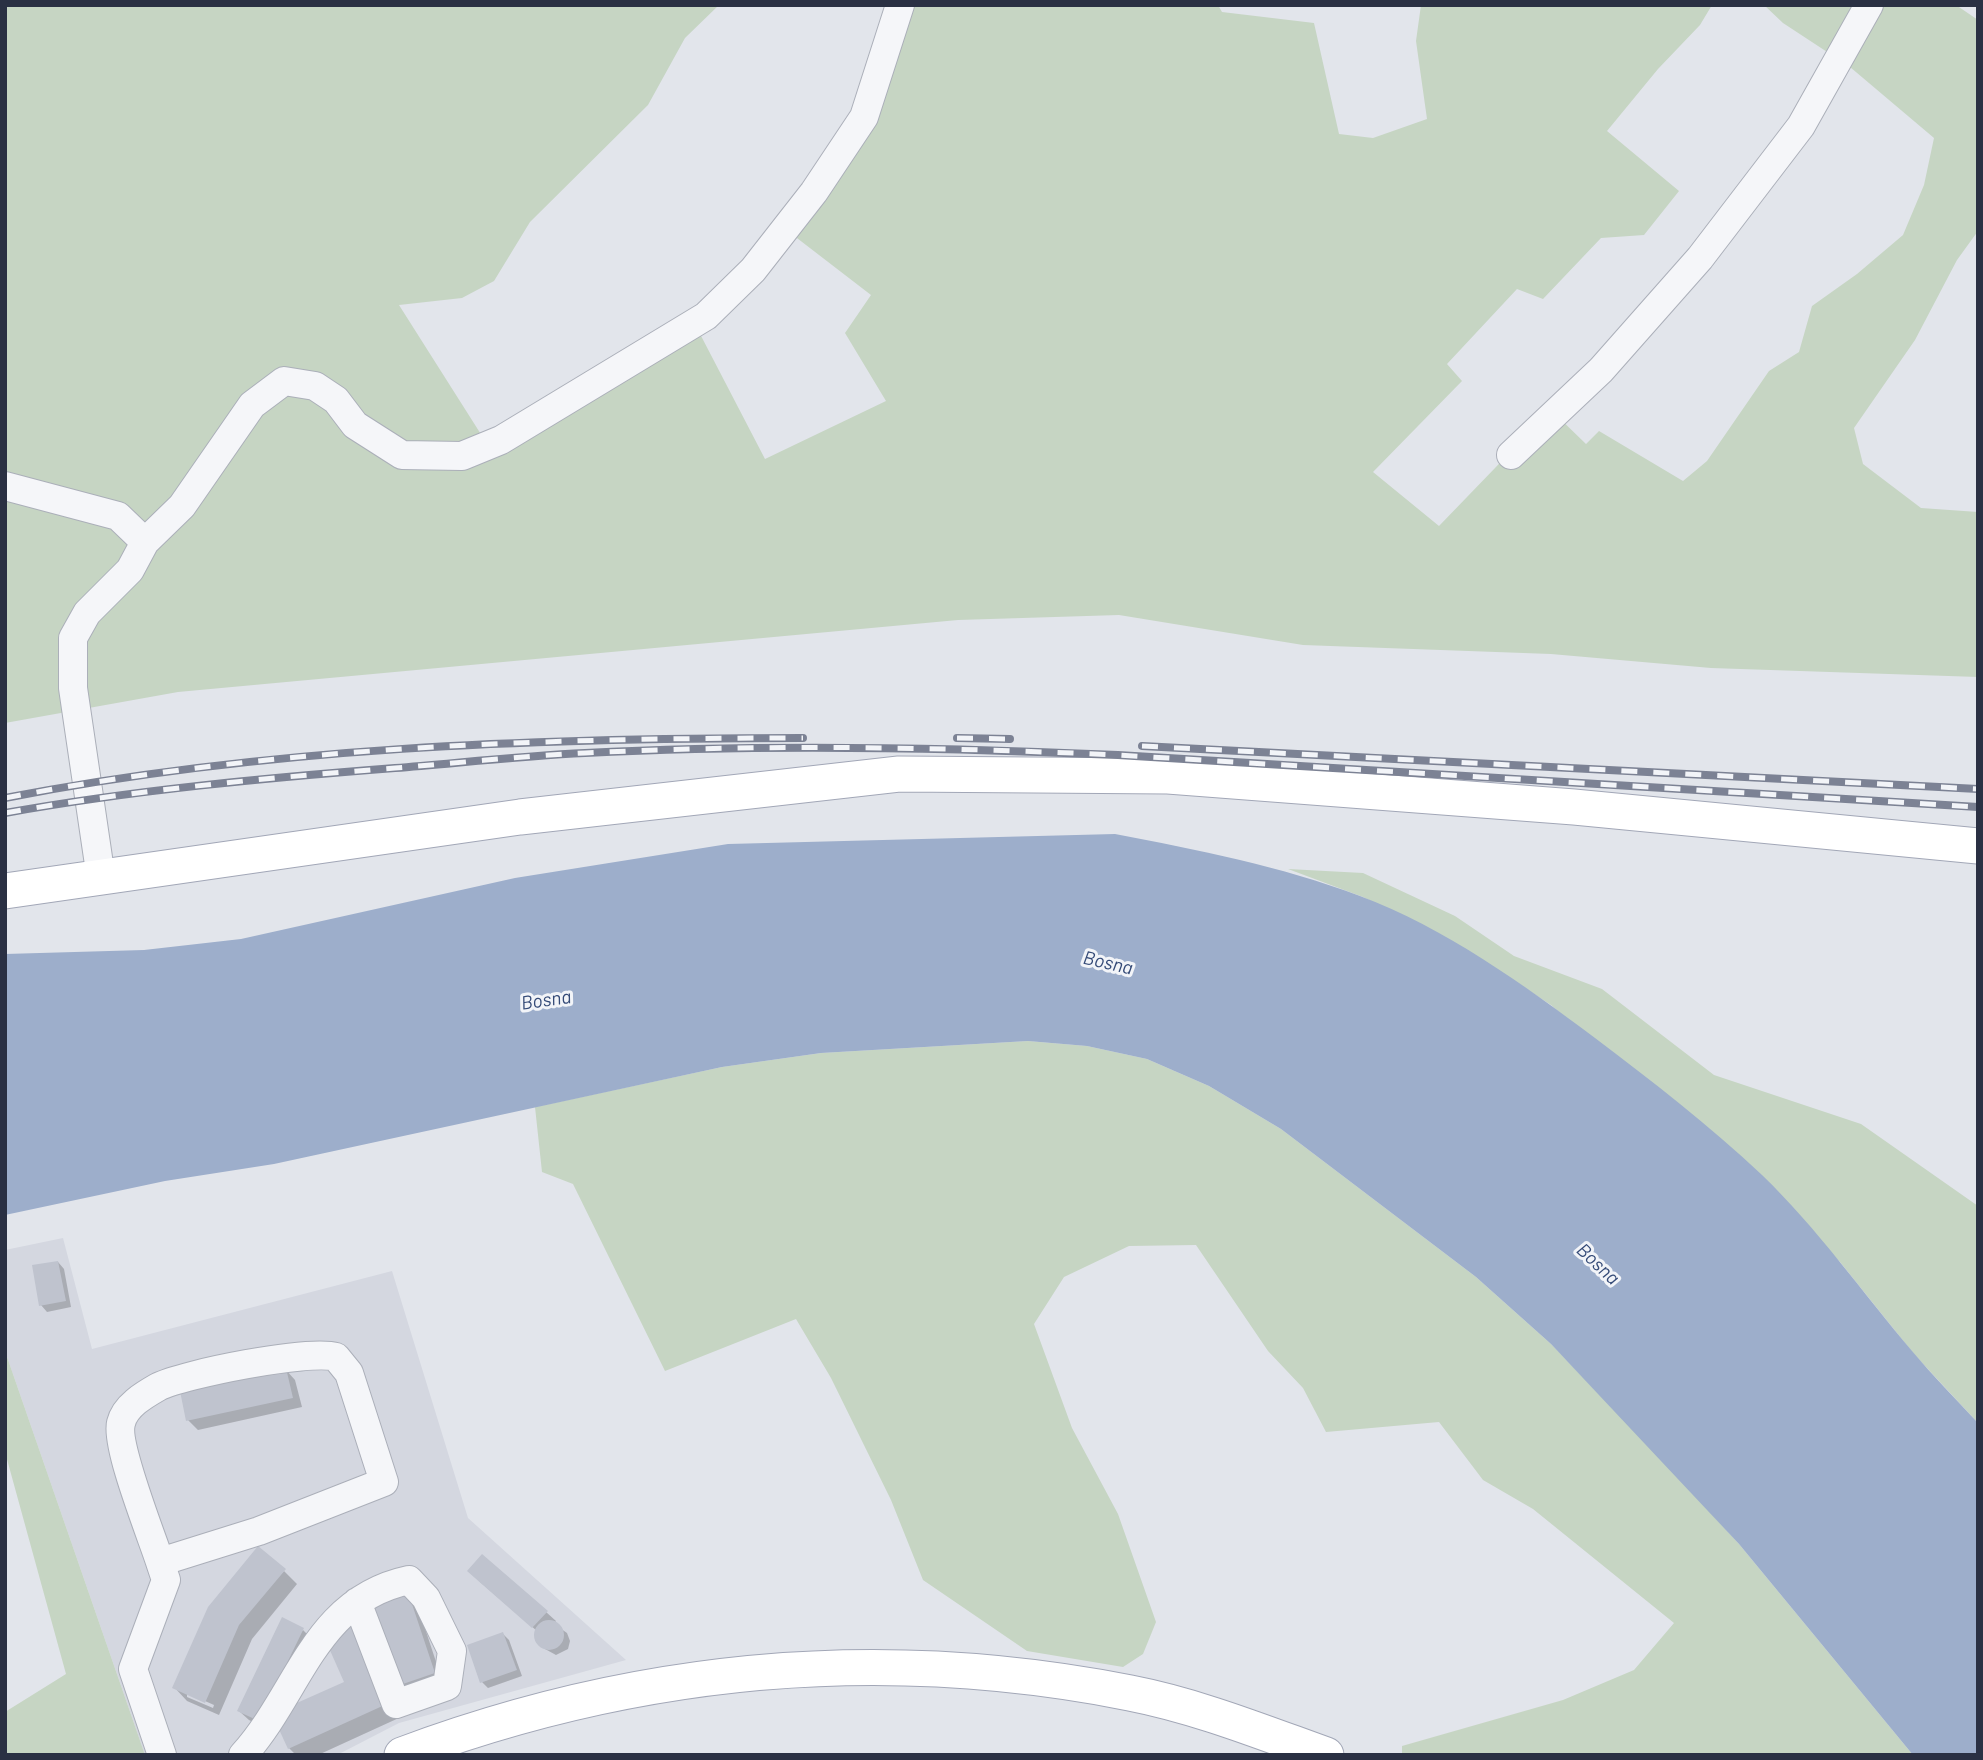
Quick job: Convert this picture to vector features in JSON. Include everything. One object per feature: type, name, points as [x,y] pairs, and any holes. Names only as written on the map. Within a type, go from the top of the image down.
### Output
[{"type":"main road","points":[[5,891],[520,817],[799,782],[968,772],[1168,776],[1574,807],[1978,846]]},
{"type":"main road","points":[[402,1755],[545,1709],[674,1681],[807,1667],[897,1667],[1023,1675],[1132,1693],[1232,1721],[1326,1755]]},
{"type":"street","points":[[101,878],[72,688],[73,638],[87,613],[130,570],[145,542],[182,506],[252,405],[284,381],[315,386],[336,400],[355,425],[402,455],[462,456],[501,440],[706,316],[753,270],[814,192],[864,117],[900,5]]},
{"type":"street","points":[[1511,456],[1601,370],[1700,258],[1801,126],[1869,5]]},
{"type":"street","points":[[5,486],[118,516],[145,542]]},
{"type":"street","points":[[160,1562],[259,1531],[384,1482],[349,1373],[336,1357],[304,1355],[261,1361],[160,1386],[129,1407],[120,1424],[124,1449],[160,1562],[166,1580],[133,1669],[162,1755]]},
{"type":"street","points":[[243,1755],[265,1726],[317,1640],[358,1602]]},
{"type":"shaded area","points":[[63,1238],[92,1349],[392,1271],[468,1518],[626,1660],[399,1723],[337,1755],[145,1755],[5,1351],[5,1250]]},
{"type":"green space","points":[[5,5],[719,5],[685,38],[648,105],[530,222],[494,281],[462,298],[399,305],[496,458],[699,332],[765,459],[886,401],[845,333],[871,295],[793,235],[913,5],[1218,5],[1222,12],[1314,23],[1339,134],[1373,138],[1427,119],[1416,41],[1421,5],[1712,5],[1700,25],[1658,69],[1607,131],[1679,191],[1644,235],[1601,238],[1543,299],[1517,289],[1447,364],[1462,381],[1373,472],[1439,526],[1551,410],[1586,444],[1599,431],[1683,481],[1707,461],[1769,371],[1799,352],[1812,306],[1857,274],[1903,235],[1924,185],[1934,138],[1850,67],[1783,23],[1764,5],[1956,5],[1978,20],[1978,231],[1957,260],[1915,340],[1854,428],[1863,464],[1921,508],[1978,512],[1978,677],[1711,668],[1551,654],[1303,645],[1119,615],[958,620],[178,692],[5,723]]},
{"type":"green space","points":[[1288,869],[1363,873],[1455,916],[1514,956],[1602,989],[1714,1075],[1861,1124],[1978,1206],[1978,1423],[1913,1353],[1840,1262],[1551,1005],[1457,944],[1363,897]]},
{"type":"green space","points":[[1028,1041],[1087,1046],[1147,1059],[1209,1086],[1281,1129],[1476,1277],[1551,1344],[1659,1456],[1739,1544],[1913,1755],[1402,1755],[1402,1746],[1563,1700],[1634,1670],[1674,1623],[1533,1509],[1483,1480],[1439,1422],[1326,1432],[1303,1388],[1268,1351],[1196,1245],[1129,1246],[1064,1277],[1034,1324],[1072,1428],[1118,1514],[1156,1622],[1143,1654],[1123,1667],[1027,1651],[923,1580],[891,1500],[831,1378],[796,1319],[665,1371],[573,1184],[542,1172],[535,1107],[722,1067],[821,1053]]},
{"type":"green space","points":[[5,1351],[145,1755],[5,1755],[5,1712],[66,1674],[5,1452]]},
{"type":"water","name":"Bosna","points":[[1115,834],[1270,867],[1360,896],[1422,924],[1511,978],[1595,1038],[1701,1121],[1782,1195],[1920,1360],[1978,1423],[1978,1755],[1913,1755],[1739,1544],[1551,1344],[1476,1277],[1281,1129],[1209,1086],[1147,1059],[1087,1046],[1028,1041],[821,1053],[722,1067],[274,1164],[165,1181],[5,1215],[5,954],[144,950],[241,939],[515,878],[728,844]]},
{"type":"building","points":[[58,1261],[66,1301],[39,1306],[32,1265]]},
{"type":"building","points":[[286,1368],[293,1398],[186,1421],[180,1391]]},
{"type":"building","points":[[258,1546],[286,1569],[239,1625],[205,1703],[172,1688],[208,1607]]},
{"type":"building","points":[[482,1554],[548,1611],[532,1628],[467,1571]]},
{"type":"building","points":[[407,1589],[435,1673],[400,1685],[371,1601]]},
{"type":"building","points":[[282,1617],[304,1628],[259,1721],[237,1711]]},
{"type":"building","points":[[549,1620],[560,1624],[564,1635],[560,1646],[549,1650],[538,1646],[534,1635],[538,1624]]},
{"type":"building","points":[[354,1626],[389,1703],[288,1749],[272,1714],[344,1682],[325,1639]]},
{"type":"building","points":[[503,1632],[517,1670],[480,1683],[467,1645]]},
{"type":"railway","points":[[5,798],[203,767],[402,749],[603,740],[803,738]]},
{"type":"railway","points":[[957,738],[1010,739]]},
{"type":"railway","points":[[1142,746],[1978,789]]},
{"type":"railway","points":[[5,813],[102,798],[297,776],[585,753],[785,748],[919,748],[1118,755],[1978,807]]}]
